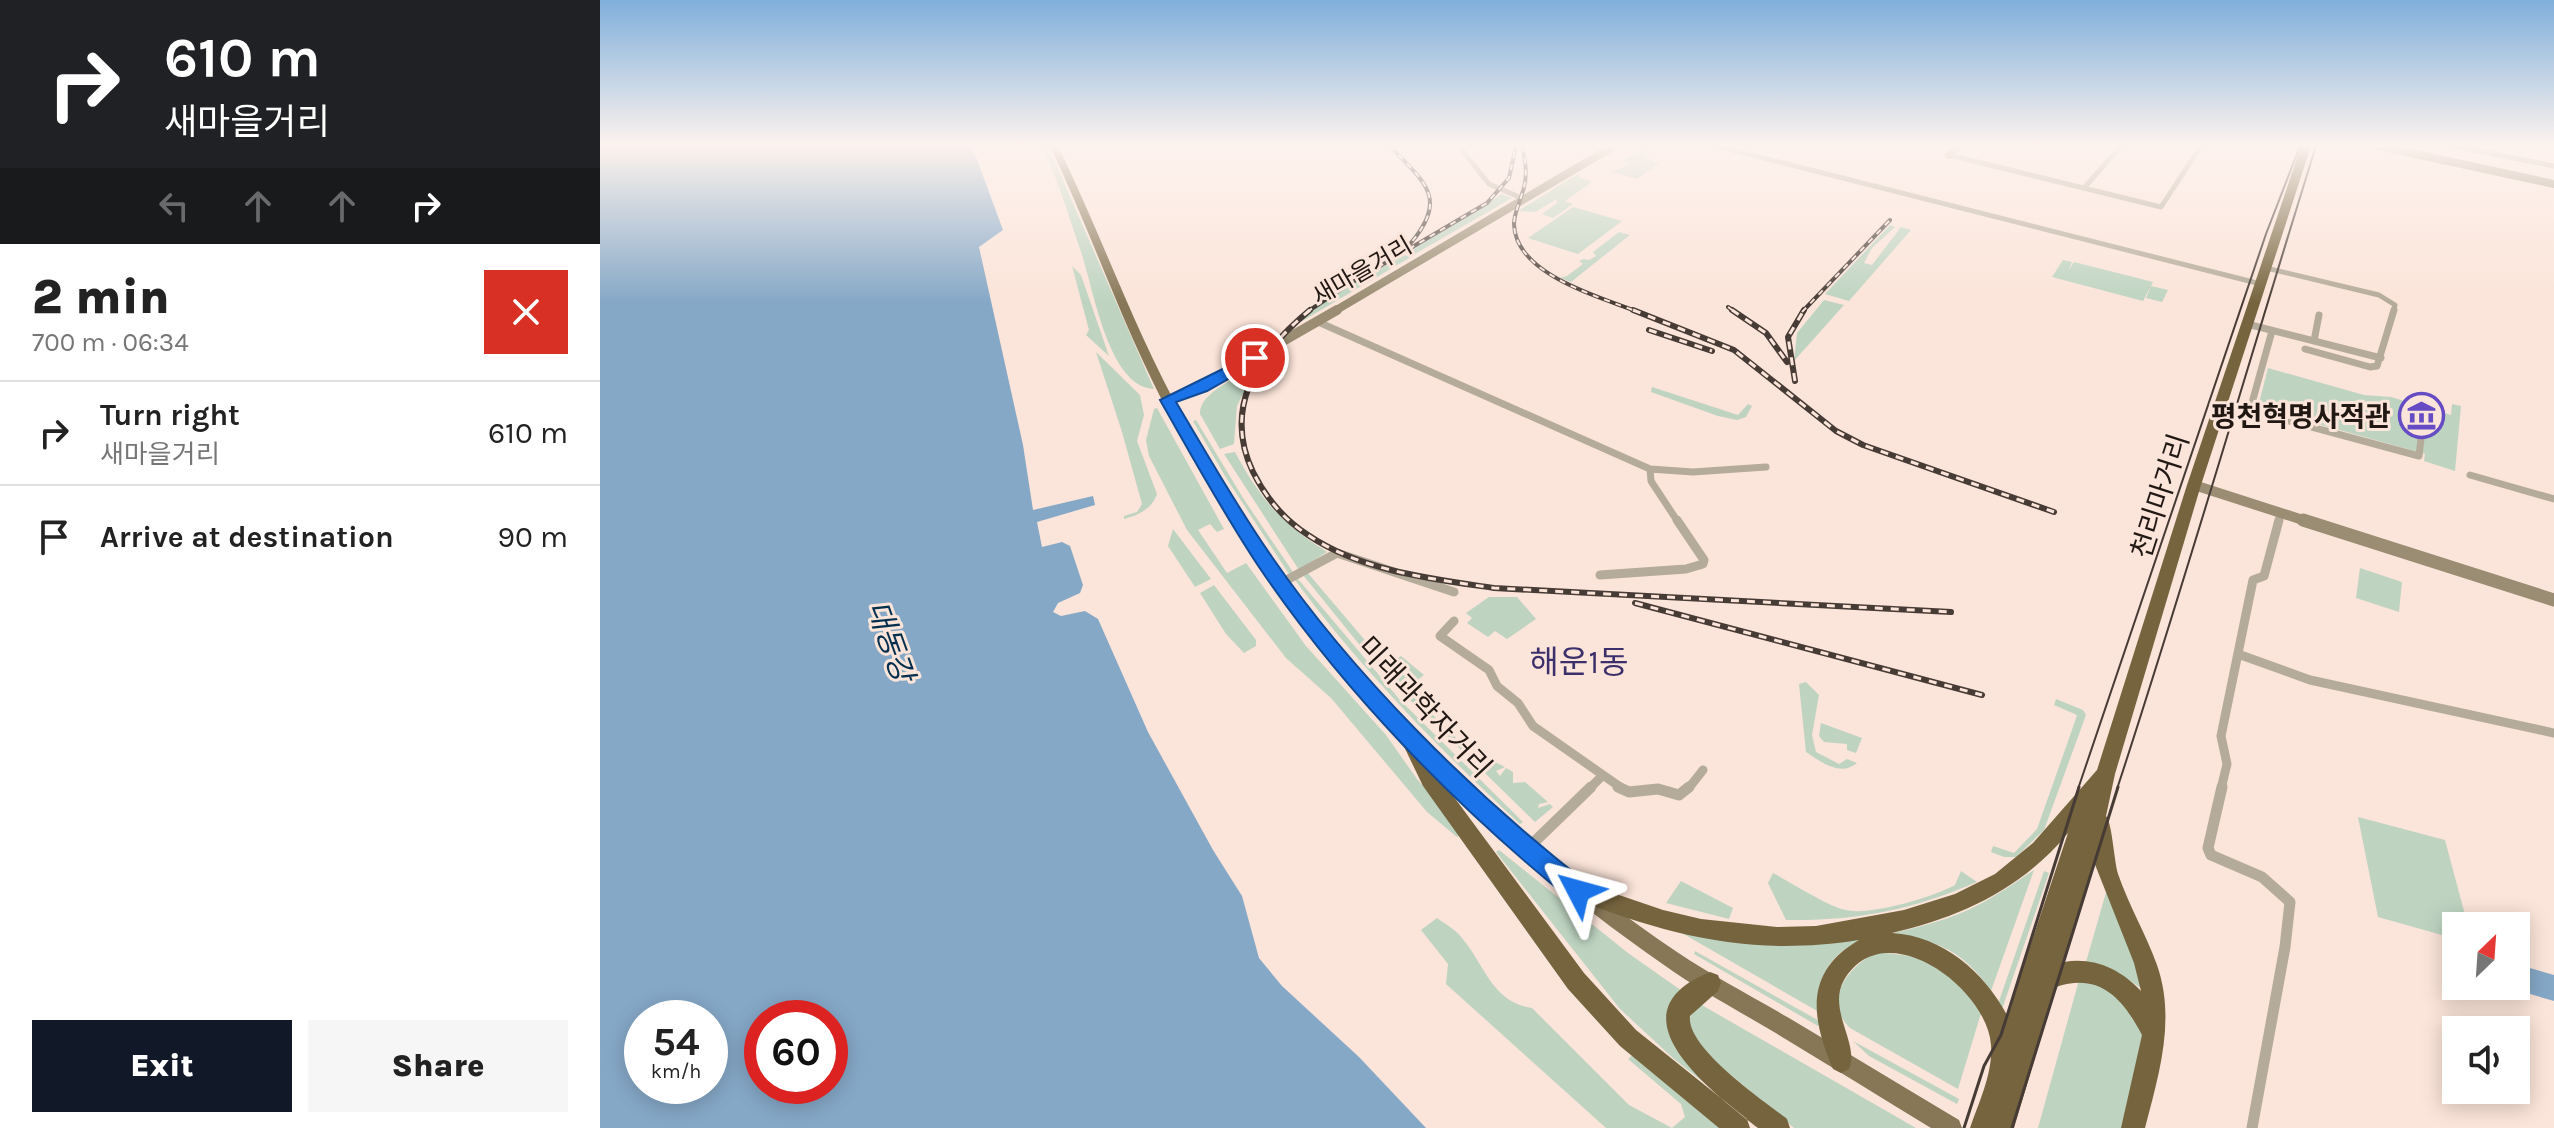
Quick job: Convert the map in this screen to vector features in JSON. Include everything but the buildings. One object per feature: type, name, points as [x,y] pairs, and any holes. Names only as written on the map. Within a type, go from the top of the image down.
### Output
[{"type":"highway","name":"천리마거리","points":[[2008,1079],[2049,978],[2092,833],[2105,774],[2194,485],[2289,199]]},
{"type":"highway","points":[[1406,732],[1430,780],[1576,981],[1628,1038],[1738,1128]]},
{"type":"highway","name":"천리마거리","points":[[2008,1079],[2081,823],[2105,774]]},
{"type":"highway","points":[[1578,891],[1662,920],[1744,937],[1820,937],[1884,925],[1939,911],[2005,880],[2058,833],[2081,797],[2105,774]]},
{"type":"highway","points":[[2105,774],[2099,830],[2103,859],[2145,961],[2151,984],[2155,1038],[2133,1128]]},
{"type":"highway","points":[[1841,1061],[1830,1014],[1831,984],[1842,964],[1852,954],[1875,944],[1891,943],[1923,949],[1940,957],[1970,981],[1994,1014],[2003,1042],[2008,1079],[2002,1128]]},
{"type":"highway","points":[[2049,978],[2083,971],[2110,979],[2136,999],[2155,1038]]},
{"type":"highway","points":[[1710,983],[1683,1006],[1677,1021],[1680,1037],[1699,1060],[1778,1128]]},
{"type":"highway","points":[[1982,1128],[2008,1079]]},
{"type":"main road","name":"미래과학자거리","points":[[1078,199],[1168,400],[1209,471],[1311,624],[1406,732],[1526,849],[1578,891],[1710,983],[1951,1128]]},
{"type":"main road","name":"새마을거리","points":[[1168,400],[1201,388],[1524,199]]},
{"type":"main road","points":[[2194,485],[2554,600]]},
{"type":"street","points":[[1924,199],[2261,284]]},
{"type":"street","points":[[2127,199],[2161,207],[2166,199]]},
{"type":"street","points":[[2266,268],[2392,300],[2395,305],[2377,366],[2370,367],[2305,349]]},
{"type":"street","points":[[2314,341],[2319,315]]},
{"type":"street","points":[[1316,321],[1650,469],[1697,472],[1766,467]]},
{"type":"street","points":[[2247,324],[2381,358]]},
{"type":"street","points":[[2250,410],[2272,331]]},
{"type":"street","points":[[2222,403],[2419,456],[2422,430]]},
{"type":"street","points":[[1600,575],[1686,569],[1703,564],[1704,560],[1651,481],[1650,469]]},
{"type":"street","points":[[2470,475],[2554,499]]},
{"type":"street","points":[[2252,1128],[2276,1004],[2290,902],[2262,877],[2211,855],[2208,848],[2227,764],[2221,736],[2253,580],[2264,576],[2281,512]]},
{"type":"street","points":[[1281,583],[1337,553],[1454,592]]},
{"type":"street","points":[[1454,621],[1440,636],[1489,670],[1497,686],[1518,703],[1533,726],[1602,776],[1629,792],[1658,789],[1679,795],[1703,770]]},
{"type":"street","points":[[2238,654],[2310,680],[2554,733]]},
{"type":"street","points":[[1526,849],[1602,776]]},
{"type":"green space","points":[[1063,199],[1071,199],[1154,389],[1138,384],[1124,371],[1113,353]]},
{"type":"green space","points":[[1494,199],[1511,199],[1415,254],[1408,252]]},
{"type":"green space","points":[[1538,199],[1568,199],[1565,201],[1573,204],[1553,218],[1542,214],[1557,203],[1557,199],[1535,212],[1518,211]]},
{"type":"green space","points":[[1573,207],[1622,221],[1578,254],[1528,238]]},
{"type":"green space","points":[[1890,225],[1895,227],[1872,248],[1864,263],[1872,265],[1901,227],[1911,230],[1849,301],[1825,294]]},
{"type":"green space","points":[[1619,232],[1630,235],[1571,282],[1560,278],[1583,264],[1579,261],[1596,256],[1593,252]]},
{"type":"green space","points":[[1404,255],[1411,257],[1297,324],[1325,300]]},
{"type":"green space","points":[[2063,260],[2072,262],[2069,270],[2074,262],[2153,282],[2143,301],[2052,277]]},
{"type":"green space","points":[[1072,266],[1081,275],[1109,356],[1086,335],[1089,330]]},
{"type":"green space","points":[[2151,286],[2168,290],[2162,302],[2146,298]]},
{"type":"green space","points":[[1824,300],[1844,305],[1794,361],[1797,333]]},
{"type":"green space","points":[[1096,352],[1140,395],[1144,415],[1137,441],[1157,494],[1144,511],[1124,519],[1124,516],[1137,512],[1142,504]]},
{"type":"green space","points":[[1256,367],[1237,406],[1234,444],[1220,449],[1200,414],[1201,406],[1221,386]]},
{"type":"green space","points":[[2268,368],[2364,395],[2391,397],[2451,415],[2452,404],[2461,406],[2455,471],[2424,461],[2425,454],[2258,407]]},
{"type":"green space","points":[[1652,387],[1738,415],[1748,404],[1752,406],[1746,417],[1737,420],[1651,392]]},
{"type":"green space","points":[[1157,408],[1224,529],[1217,532],[1210,524],[1198,530],[1227,573],[1246,563],[1306,646],[1386,735],[1417,779],[1464,833],[1457,837],[1427,812],[1331,698],[1286,658],[1187,530],[1149,456],[1146,440],[1154,409]]},
{"type":"green space","points":[[1196,420],[1293,572],[1289,574],[1225,476],[1193,421]]},
{"type":"green space","points":[[1235,452],[1273,509],[1327,552],[1299,570],[1224,454]]},
{"type":"green space","points":[[1173,529],[1211,579],[1195,587],[1168,546]]},
{"type":"green space","points":[[2360,568],[2402,582],[2399,612],[2356,598]]},
{"type":"green space","points":[[1307,572],[1380,658],[1389,665],[1401,656],[1424,675],[1402,692],[1303,575]]},
{"type":"green space","points":[[1298,579],[1400,700],[1523,822],[1520,824],[1490,796],[1402,707],[1320,613],[1295,580]]},
{"type":"green space","points":[[1214,585],[1256,640],[1256,646],[1244,653],[1226,634],[1200,593]]},
{"type":"green space","points":[[1489,597],[1517,597],[1536,619],[1507,639],[1495,631],[1488,637],[1467,623],[1472,618],[1466,613]]},
{"type":"green space","points":[[1806,682],[1819,695],[1812,735],[1816,752],[1839,764],[1847,759],[1857,763],[1851,767],[1831,766],[1806,752],[1799,684]]},
{"type":"green space","points":[[1412,694],[1483,765],[1495,762],[1505,767],[1496,771],[1500,776],[1506,768],[1513,772],[1513,783],[1525,782],[1548,802],[1539,804],[1538,808],[1550,804],[1553,807],[1535,822],[1407,697]]},
{"type":"green space","points":[[2056,699],[2083,710],[2086,715],[2044,830],[2016,857],[2004,857],[1991,852],[1993,846],[2014,853],[2037,829],[2077,715],[2054,705]]},
{"type":"green space","points":[[1821,723],[1862,738],[1856,753],[1847,750],[1847,744],[1824,742],[1819,736]]},
{"type":"green space","points":[[2358,817],[2445,840],[2464,912],[2442,912],[2442,935],[2378,917]]},
{"type":"green space","points":[[1499,850],[1628,953],[1682,991],[1672,1024],[1677,1047],[1762,1128],[1674,1059],[1620,1009],[1496,852]]},
{"type":"green space","points":[[2034,870],[1991,991],[1968,964],[1948,949],[1905,937],[1869,939],[1839,954],[1828,968],[1821,986],[1819,1012],[1680,932],[1747,943],[1848,941],[1915,928],[1959,914]]},
{"type":"green space","points":[[1961,871],[1977,882],[1907,907],[1860,916],[1812,920],[1786,920],[1768,883],[1773,873],[1838,908],[1856,911],[1901,904],[1945,890],[1955,885]]},
{"type":"green space","points":[[2044,871],[2049,873],[2001,1012],[1998,1004]]},
{"type":"green space","points":[[1681,881],[1733,908],[1729,919],[1666,903]]},
{"type":"green space","points":[[2107,889],[2141,988],[2116,972],[2086,962]]},
{"type":"green space","points":[[1437,918],[1462,938],[1499,991],[1508,999],[1532,1008],[1629,1105],[1672,1128],[1606,1128],[1446,984],[1448,964],[1421,930]]},
{"type":"green space","points":[[1695,951],[1823,1023],[1818,1026],[1694,954]]},
{"type":"green space","points":[[1877,952],[1935,959],[1982,1010],[1958,1089],[1850,1028],[1842,1017],[1838,995],[1842,985],[1857,966]]},
{"type":"green space","points":[[2079,980],[2108,985],[2144,1030],[2123,1128],[2038,1128]]},
{"type":"green space","points":[[1700,1004],[1916,1128],[1794,1128],[1700,1049],[1687,1021]]},
{"type":"green space","points":[[1853,1041],[1959,1099],[1957,1104],[1869,1056]]},
{"type":"green space","points":[[1637,1051],[1725,1128],[1672,1128],[1685,1117],[1681,1104],[1628,1059]]},
{"type":"water","name":"대동강","points":[[600,199],[991,199],[1003,230],[979,247],[1023,445],[1033,510],[1093,496],[1095,505],[1037,522],[1042,547],[1062,542],[1070,546],[1083,585],[1080,593],[1058,603],[1053,612],[1061,616],[1085,611],[1098,619],[1148,732],[1242,896],[1259,958],[1282,986],[1359,1057],[1426,1128],[600,1128]]},
{"type":"water","points":[[2530,968],[2554,975],[2554,1001],[2530,994]]},
{"type":"tram line","points":[[2078,789],[2280,199]]},
{"type":"tram line","points":[[2117,789],[2300,199]]},
{"type":"tram line","points":[[1964,1128],[1984,1066],[2001,1035],[2079,787]]},
{"type":"tram line","points":[[2012,1128],[2118,787]]},
{"type":"railway","points":[[1410,244],[1428,214],[1429,199]]},
{"type":"railway","points":[[1310,310],[1491,199]]},
{"type":"railway","points":[[1520,199],[1514,224],[1518,242],[1529,257],[1562,282],[1638,312]]},
{"type":"railway","points":[[1802,312],[1890,220]]},
{"type":"railway","points":[[1728,307],[1735,312]]},
{"type":"railway","points":[[1310,310],[1275,344],[1261,363],[1244,403],[1242,425],[1244,448],[1264,491],[1291,522],[1329,547],[1398,572],[1494,588],[1951,612]]},
{"type":"railway","points":[[1633,310],[1734,350],[1836,431],[1863,445],[2054,512]]},
{"type":"railway","points":[[1732,310],[1766,333],[1787,362]]},
{"type":"railway","points":[[1795,381],[1788,337],[1804,310]]},
{"type":"railway","points":[[1649,330],[1712,351]]},
{"type":"railway","points":[[1635,603],[1982,695]]},
{"type":"place","name":"평천혁명사적관","points":[[2422,416]]},
{"type":"district","name":"해운1동","points":[[1579,662]]},
{"type":"route","points":[[1255,358],[1201,388],[1168,400],[1209,471],[1266,562],[1311,624],[1366,688],[1470,797],[1526,849],[1578,891]]}]
